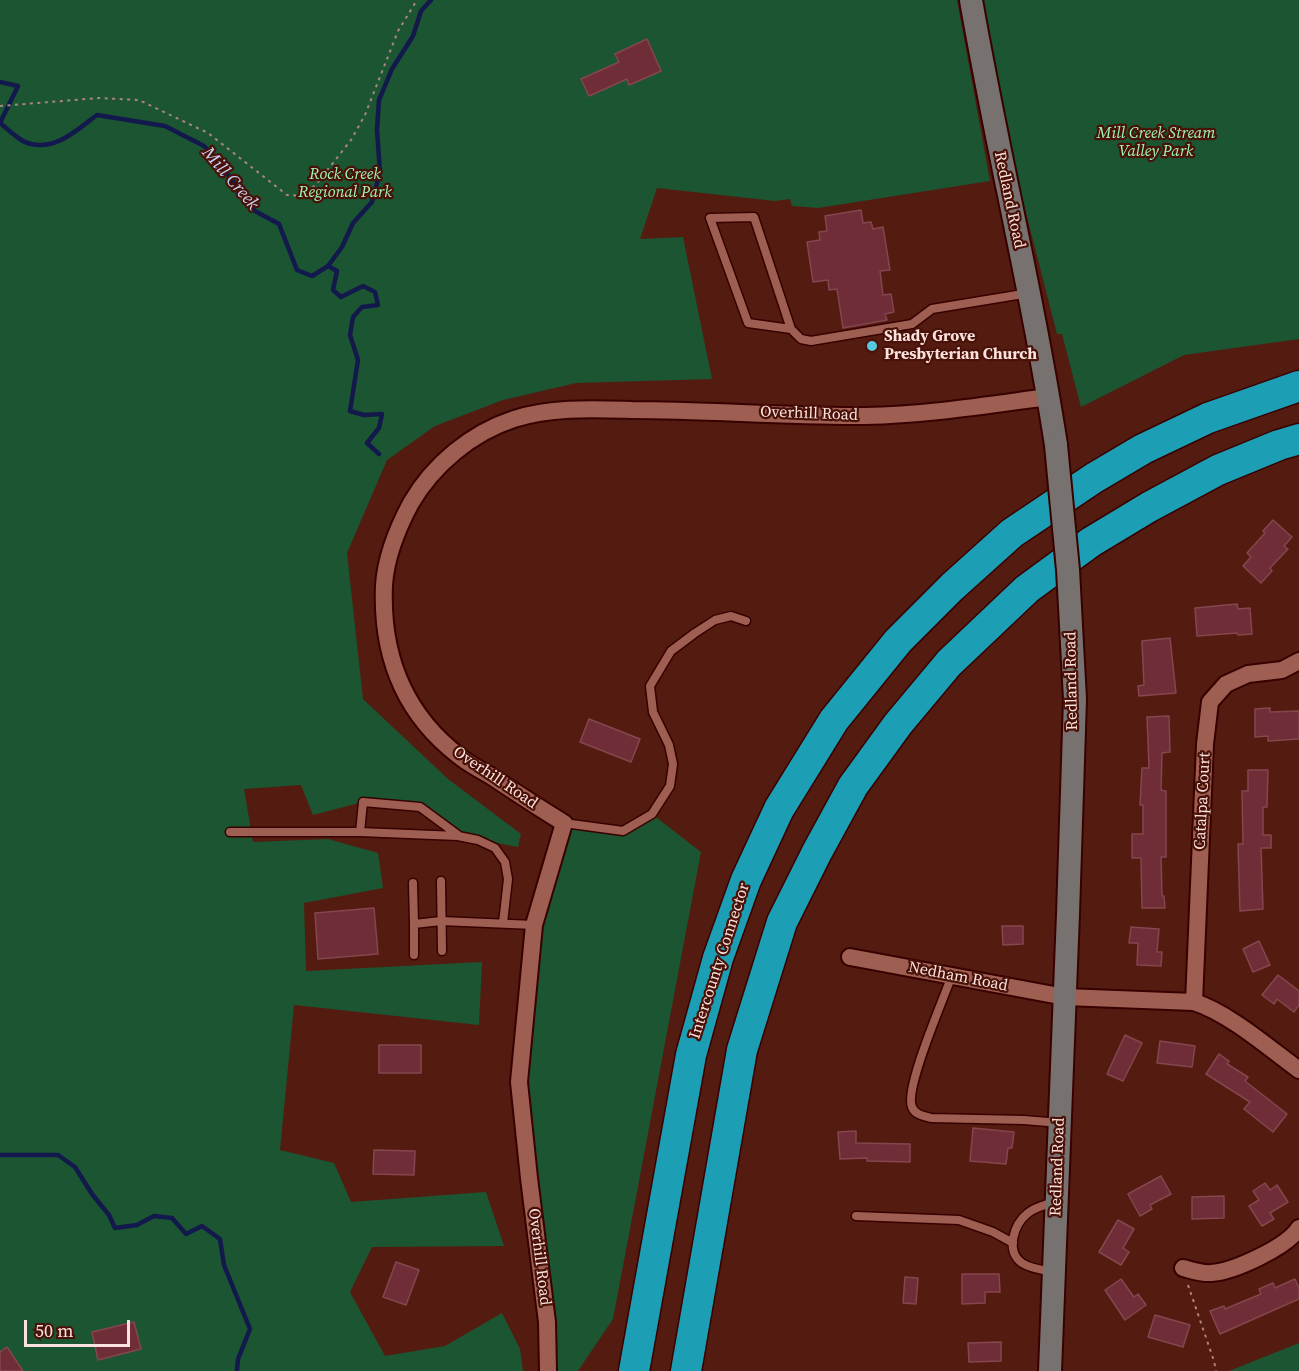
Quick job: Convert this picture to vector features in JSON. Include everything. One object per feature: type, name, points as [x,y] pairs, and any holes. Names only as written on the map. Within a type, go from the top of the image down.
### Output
[{"type":"highway","name":"Intercounty Connector","points":[[634,1371],[691,1055],[718,958],[746,880],[779,809],[834,720],[898,640],[951,587],[1012,533],[1094,478],[1143,449],[1208,418],[1299,386]]},
{"type":"highway","points":[[686,1371],[742,1050],[782,922],[853,786],[898,724],[949,663],[1027,589],[1091,542],[1149,507],[1218,470],[1299,439]]},
{"type":"main road","name":"Redland Road","points":[[970,0],[1048,397],[1056,445],[1068,570],[1075,699],[1050,1371]]},
{"type":"street","name":"Overhill Road","points":[[548,1371],[548,1322],[519,1082],[534,925],[564,824],[459,756],[418,714],[394,671],[384,624],[385,576],[396,534],[417,493],[449,457],[469,441],[497,426],[535,414],[559,411],[680,410],[866,416],[951,410],[1048,397]]},
{"type":"street","name":"Catalpa Court","points":[[1194,1002],[1205,744],[1210,702],[1226,684],[1248,674],[1282,670],[1299,661]]},
{"type":"street","name":"Nedham Road","points":[[850,957],[1065,997],[1194,1002]]},
{"type":"street","points":[[1194,1002],[1205,1006],[1254,1037],[1299,1070]]},
{"type":"street","points":[[1183,1268],[1207,1274],[1221,1272],[1279,1248],[1295,1235],[1299,1228]]},
{"type":"lane","points":[[791,329],[748,323],[710,218],[754,217],[791,329],[801,339],[811,341],[912,324],[932,309],[1029,292]]},
{"type":"lane","points":[[564,824],[623,831],[652,814],[670,786],[673,764],[669,745],[653,712],[650,686],[671,651],[695,633],[715,620],[731,616],[746,621]]},
{"type":"lane","points":[[360,832],[363,802],[420,807],[458,836]]},
{"type":"lane","points":[[230,832],[360,832],[458,836],[478,840],[495,849],[505,862],[508,879],[503,923]]},
{"type":"lane","points":[[441,881],[442,951]]},
{"type":"lane","points":[[413,884],[414,955]]},
{"type":"lane","points":[[414,924],[441,921],[534,925]]},
{"type":"lane","points":[[952,975],[914,1077],[910,1099],[912,1109],[918,1115],[931,1118],[1060,1123]]},
{"type":"lane","points":[[1054,1273],[1021,1263],[1015,1256],[1013,1243],[1016,1228],[1029,1212],[1057,1202]]},
{"type":"lane","points":[[856,1216],[959,1220],[993,1232],[1013,1243]]},
{"type":"path","points":[[0,106],[99,98],[139,100],[208,133],[287,195],[304,196],[351,140],[365,115],[398,31],[417,0]]},
{"type":"path","points":[[1183,1268],[1216,1371]]},
{"type":"green space","name":"Rock Creek Regional Park","points":[[0,0],[957,0],[990,181],[818,208],[792,206],[790,199],[775,201],[657,188],[640,239],[683,237],[712,379],[576,383],[503,400],[435,426],[387,460],[347,553],[363,699],[448,779],[521,834],[518,847],[458,836],[420,807],[363,802],[313,815],[301,785],[244,789],[253,842],[328,839],[378,853],[383,888],[304,903],[306,971],[482,962],[479,1025],[294,1005],[280,1150],[334,1163],[351,1202],[486,1192],[504,1246],[372,1247],[350,1292],[385,1356],[445,1346],[502,1313],[520,1349],[523,1371],[0,1371]]},
{"type":"green space","name":"Mill Creek Stream Valley Park","points":[[981,0],[1299,0],[1299,339],[1184,355],[1081,407],[1062,334],[1057,334],[1012,158]]},
{"type":"green space","points":[[652,814],[701,852],[613,1319],[578,1371],[548,1371],[519,1082],[534,925],[564,823],[623,831]]},
{"type":"green space","points":[[1299,1343],[1299,1371],[1229,1371]]},
{"type":"building","points":[[647,39],[661,71],[629,85],[627,79],[589,96],[581,79],[619,62],[615,54]]},
{"type":"building","points":[[861,210],[863,223],[871,222],[873,229],[883,227],[890,270],[880,271],[883,295],[891,294],[894,312],[885,314],[887,320],[843,328],[837,289],[829,290],[828,280],[813,282],[807,242],[820,240],[819,232],[827,231],[825,216]]},
{"type":"building","points":[[1273,520],[1292,537],[1284,546],[1288,549],[1270,568],[1272,571],[1261,583],[1243,566],[1251,557],[1247,553]]},
{"type":"building","points":[[1237,604],[1238,609],[1250,608],[1252,634],[1197,636],[1195,608]]},
{"type":"building","points":[[1170,638],[1176,693],[1139,696],[1138,686],[1144,685],[1142,641]]},
{"type":"building","points":[[1270,708],[1270,712],[1299,711],[1299,739],[1268,741],[1268,736],[1255,737],[1255,709]]},
{"type":"building","points":[[1169,716],[1170,752],[1162,753],[1161,790],[1166,791],[1166,857],[1161,857],[1162,896],[1164,896],[1165,908],[1142,908],[1141,858],[1132,858],[1132,834],[1143,834],[1143,805],[1140,805],[1142,768],[1149,768],[1147,717]]},
{"type":"building","points":[[589,719],[640,739],[631,762],[580,742]]},
{"type":"building","points":[[1248,770],[1268,770],[1267,807],[1263,807],[1263,835],[1271,835],[1271,848],[1261,848],[1263,909],[1240,911],[1238,844],[1243,844],[1242,791],[1248,791]]},
{"type":"building","points":[[374,908],[378,954],[318,959],[315,913]]},
{"type":"building","points":[[1002,926],[1023,926],[1023,944],[1003,945]]},
{"type":"building","points":[[1131,927],[1159,929],[1157,952],[1162,952],[1161,966],[1137,965],[1138,943],[1129,943]]},
{"type":"building","points":[[1259,941],[1270,965],[1253,972],[1243,949]]},
{"type":"building","points":[[1278,975],[1299,991],[1299,1005],[1294,1012],[1277,999],[1274,1004],[1262,995]]},
{"type":"building","points":[[1125,1035],[1142,1043],[1123,1081],[1107,1074]]},
{"type":"building","points":[[1160,1041],[1195,1046],[1192,1067],[1157,1063]]},
{"type":"building","points":[[379,1045],[421,1045],[421,1073],[379,1073]]},
{"type":"building","points":[[1219,1054],[1229,1061],[1227,1064],[1248,1077],[1245,1081],[1287,1114],[1273,1132],[1244,1109],[1250,1102],[1206,1074]]},
{"type":"building","points":[[973,1128],[1014,1132],[1012,1148],[1008,1148],[1006,1164],[970,1161]]},
{"type":"building","points":[[856,1131],[856,1143],[910,1144],[910,1162],[867,1161],[867,1158],[840,1159],[838,1132]]},
{"type":"building","points":[[374,1150],[415,1151],[414,1175],[373,1174]]},
{"type":"building","points":[[1161,1176],[1171,1194],[1150,1205],[1152,1209],[1140,1216],[1128,1194]]},
{"type":"building","points":[[1265,1183],[1270,1190],[1277,1185],[1288,1202],[1270,1213],[1274,1219],[1262,1226],[1249,1206],[1259,1200],[1253,1191]]},
{"type":"building","points":[[1224,1196],[1224,1218],[1192,1219],[1192,1197]]},
{"type":"building","points":[[1118,1220],[1134,1229],[1123,1248],[1129,1252],[1121,1265],[1099,1252]]},
{"type":"building","points":[[396,1262],[419,1270],[406,1305],[383,1297]]},
{"type":"building","points":[[962,1274],[999,1274],[1000,1292],[985,1292],[985,1303],[962,1304]]},
{"type":"building","points":[[905,1277],[918,1278],[916,1304],[903,1303]]},
{"type":"building","points":[[1121,1279],[1134,1297],[1138,1294],[1146,1305],[1125,1320],[1105,1290]]},
{"type":"building","points":[[1295,1279],[1299,1288],[1299,1299],[1220,1334],[1210,1311],[1224,1306],[1225,1309],[1261,1294],[1259,1289],[1273,1283],[1275,1288]]},
{"type":"building","points":[[1155,1315],[1190,1325],[1183,1347],[1148,1337]]},
{"type":"building","points":[[134,1322],[141,1349],[98,1360],[92,1332]]},
{"type":"building","points":[[1001,1342],[1001,1361],[969,1362],[968,1343]]},
{"type":"building","points":[[7,1347],[23,1371],[0,1371],[0,1352]]},
{"type":"waterway","name":"Mill Creek","points":[[0,123],[23,141],[41,145],[67,137],[97,115],[165,126],[204,146],[255,211],[279,224],[297,270],[312,276],[328,266],[342,247],[353,223],[372,202],[380,172],[377,130],[379,100],[392,69],[413,36],[421,11],[431,0]]},
{"type":"waterway","points":[[0,82],[18,86],[0,123]]},
{"type":"waterway","points":[[328,266],[337,271],[333,290],[341,297],[363,286],[375,292],[378,305],[362,307],[353,317],[350,335],[358,360],[350,411],[364,415],[382,414],[379,428],[367,443],[379,454]]},
{"type":"waterway","points":[[0,1155],[58,1155],[75,1167],[109,1215],[115,1228],[137,1225],[154,1216],[172,1218],[186,1234],[202,1226],[220,1239],[224,1265],[250,1329],[238,1359],[237,1370]]},
{"type":"place","name":"Shady Grove Presbyterian Church","points":[[872,346]]}]
